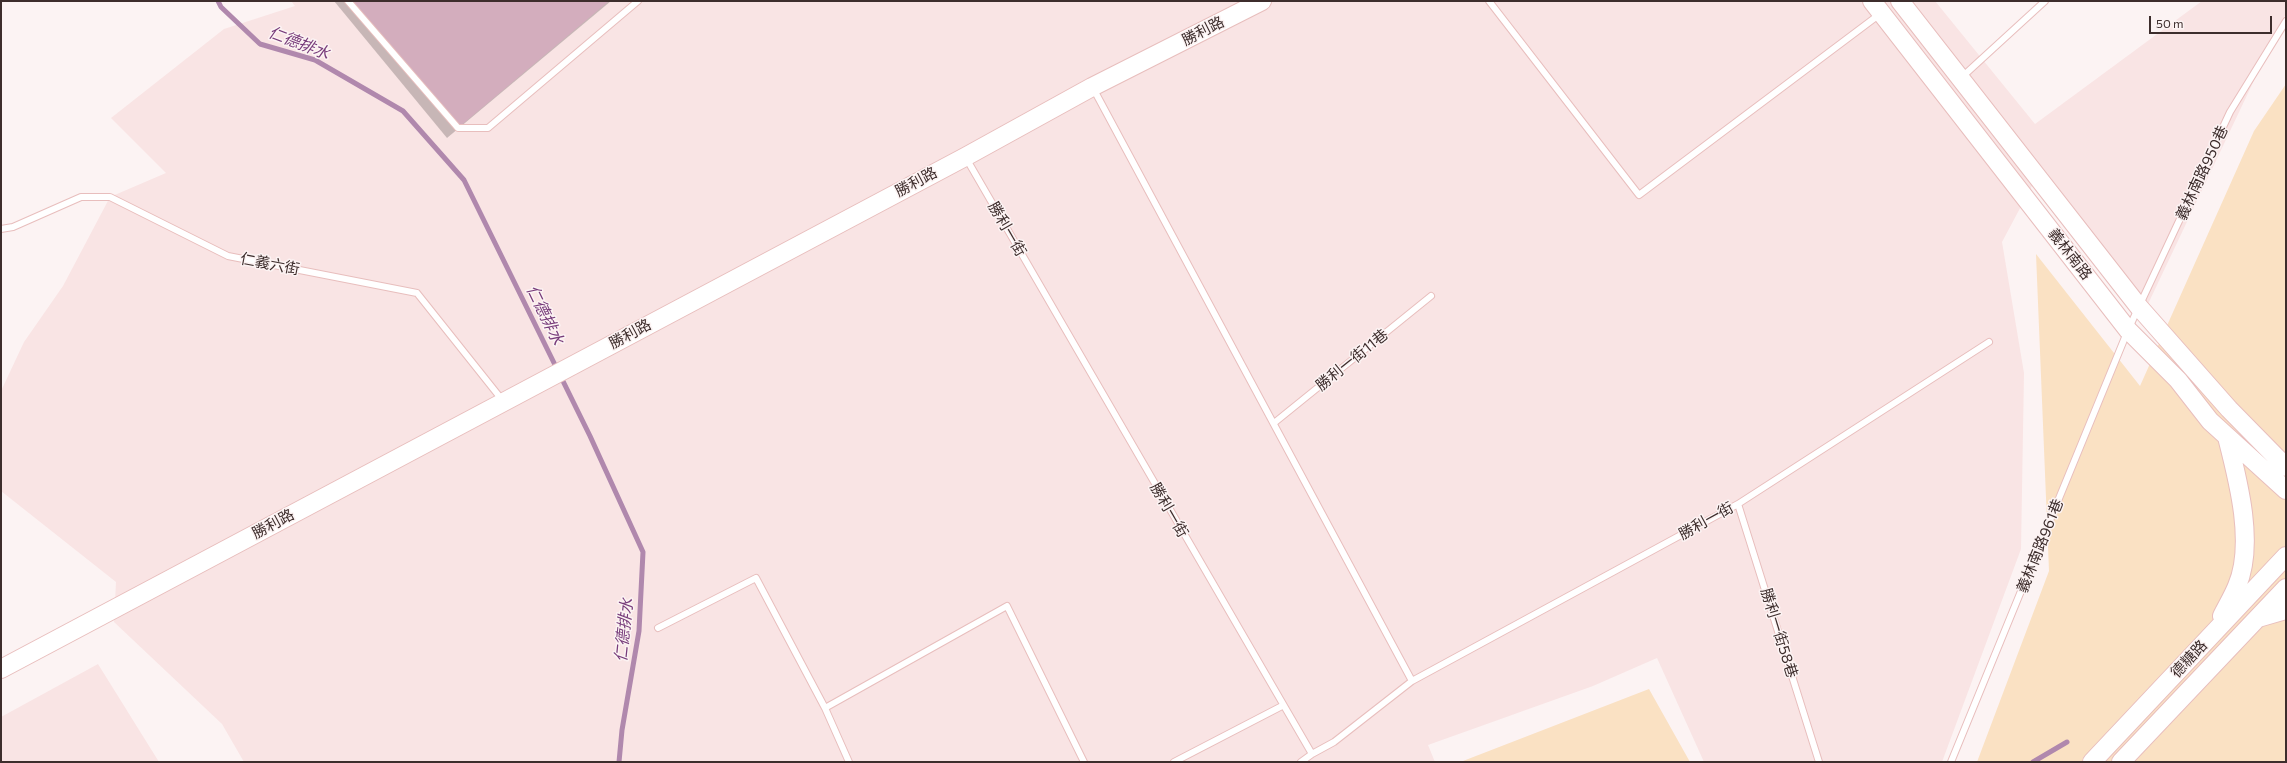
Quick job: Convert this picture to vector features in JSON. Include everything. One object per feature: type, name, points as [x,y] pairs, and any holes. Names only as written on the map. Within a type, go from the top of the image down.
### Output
[{"type":"street","name":"勝利路","points":[[1,669],[504,403],[544,378],[965,157],[1092,87],[1262,1]]},
{"type":"street","name":"義林南路","points":[[1900,1],[1960,80],[2140,307],[2229,409],[2286,467]]},
{"type":"street","name":"義林南路","points":[[1877,7],[2128,330],[2178,380],[2210,421],[2286,490]]},
{"type":"street","points":[[2212,636],[2238,584],[2244,552],[2244,525],[2240,490],[2227,437]]},
{"type":"street","name":"德糖路","points":[[2092,762],[2286,556]]},
{"type":"street","name":"德糖路","points":[[2121,762],[2286,588]]},
{"type":"street","points":[[2257,618],[2286,610]]},
{"type":"lane","points":[[348,1],[458,128],[488,128],[638,1]]},
{"type":"lane","points":[[1489,1],[1639,195],[1877,7]]},
{"type":"lane","points":[[1960,80],[2045,1]]},
{"type":"lane","name":"義林南路950巷","points":[[2128,330],[2230,112],[2286,21]]},
{"type":"lane","points":[[1092,87],[1412,681]]},
{"type":"lane","name":"勝利一街","points":[[965,157],[1282,706],[1312,754],[1334,742],[1412,681],[1738,504],[1989,342]]},
{"type":"lane","name":"仁義六街","points":[[1,229],[13,226],[81,196],[110,197],[228,256],[417,293],[504,403]]},
{"type":"lane","name":"勝利一街11巷","points":[[1274,423],[1431,296]]},
{"type":"lane","name":"義林南路961巷","points":[[1951,762],[2128,330]]},
{"type":"lane","name":"勝利一街58巷","points":[[1738,504],[1819,762]]},
{"type":"lane","points":[[658,628],[756,578],[825,708],[849,762]]},
{"type":"lane","points":[[825,708],[1007,606],[1084,762]]},
{"type":"lane","points":[[1174,762],[1282,706]]},
{"type":"lane","points":[[1301,762],[1312,754]]},
{"type":"shaded area","points":[[291,1],[1935,1],[2035,124],[2202,1],[2286,1],[2286,13],[2148,304],[2042,167],[2002,242],[2024,373],[2021,549],[1942,762],[1704,762],[1657,658],[1593,686],[1428,745],[1435,762],[244,762],[222,724],[114,622],[116,582],[1,491],[1,391],[24,342],[63,286],[110,197],[166,173],[111,118],[224,29],[295,6]]},
{"type":"shaded area","points":[[2286,84],[2286,762],[1977,762],[2049,571],[2036,254],[2140,386],[2254,131]]},
{"type":"shaded area","points":[[98,664],[159,762],[1,762],[1,717]]},
{"type":"shaded area","points":[[1649,689],[1690,762],[1463,762],[1463,761]]},
{"type":"building","points":[[352,1],[609,1],[458,128]]},
{"type":"waterway","name":"仁德排水","points":[[218,1],[221,7],[260,44],[315,60],[403,111],[464,180],[590,436],[643,552],[639,631],[622,730],[619,762]]},
{"type":"waterway","points":[[2033,762],[2067,742]]}]
